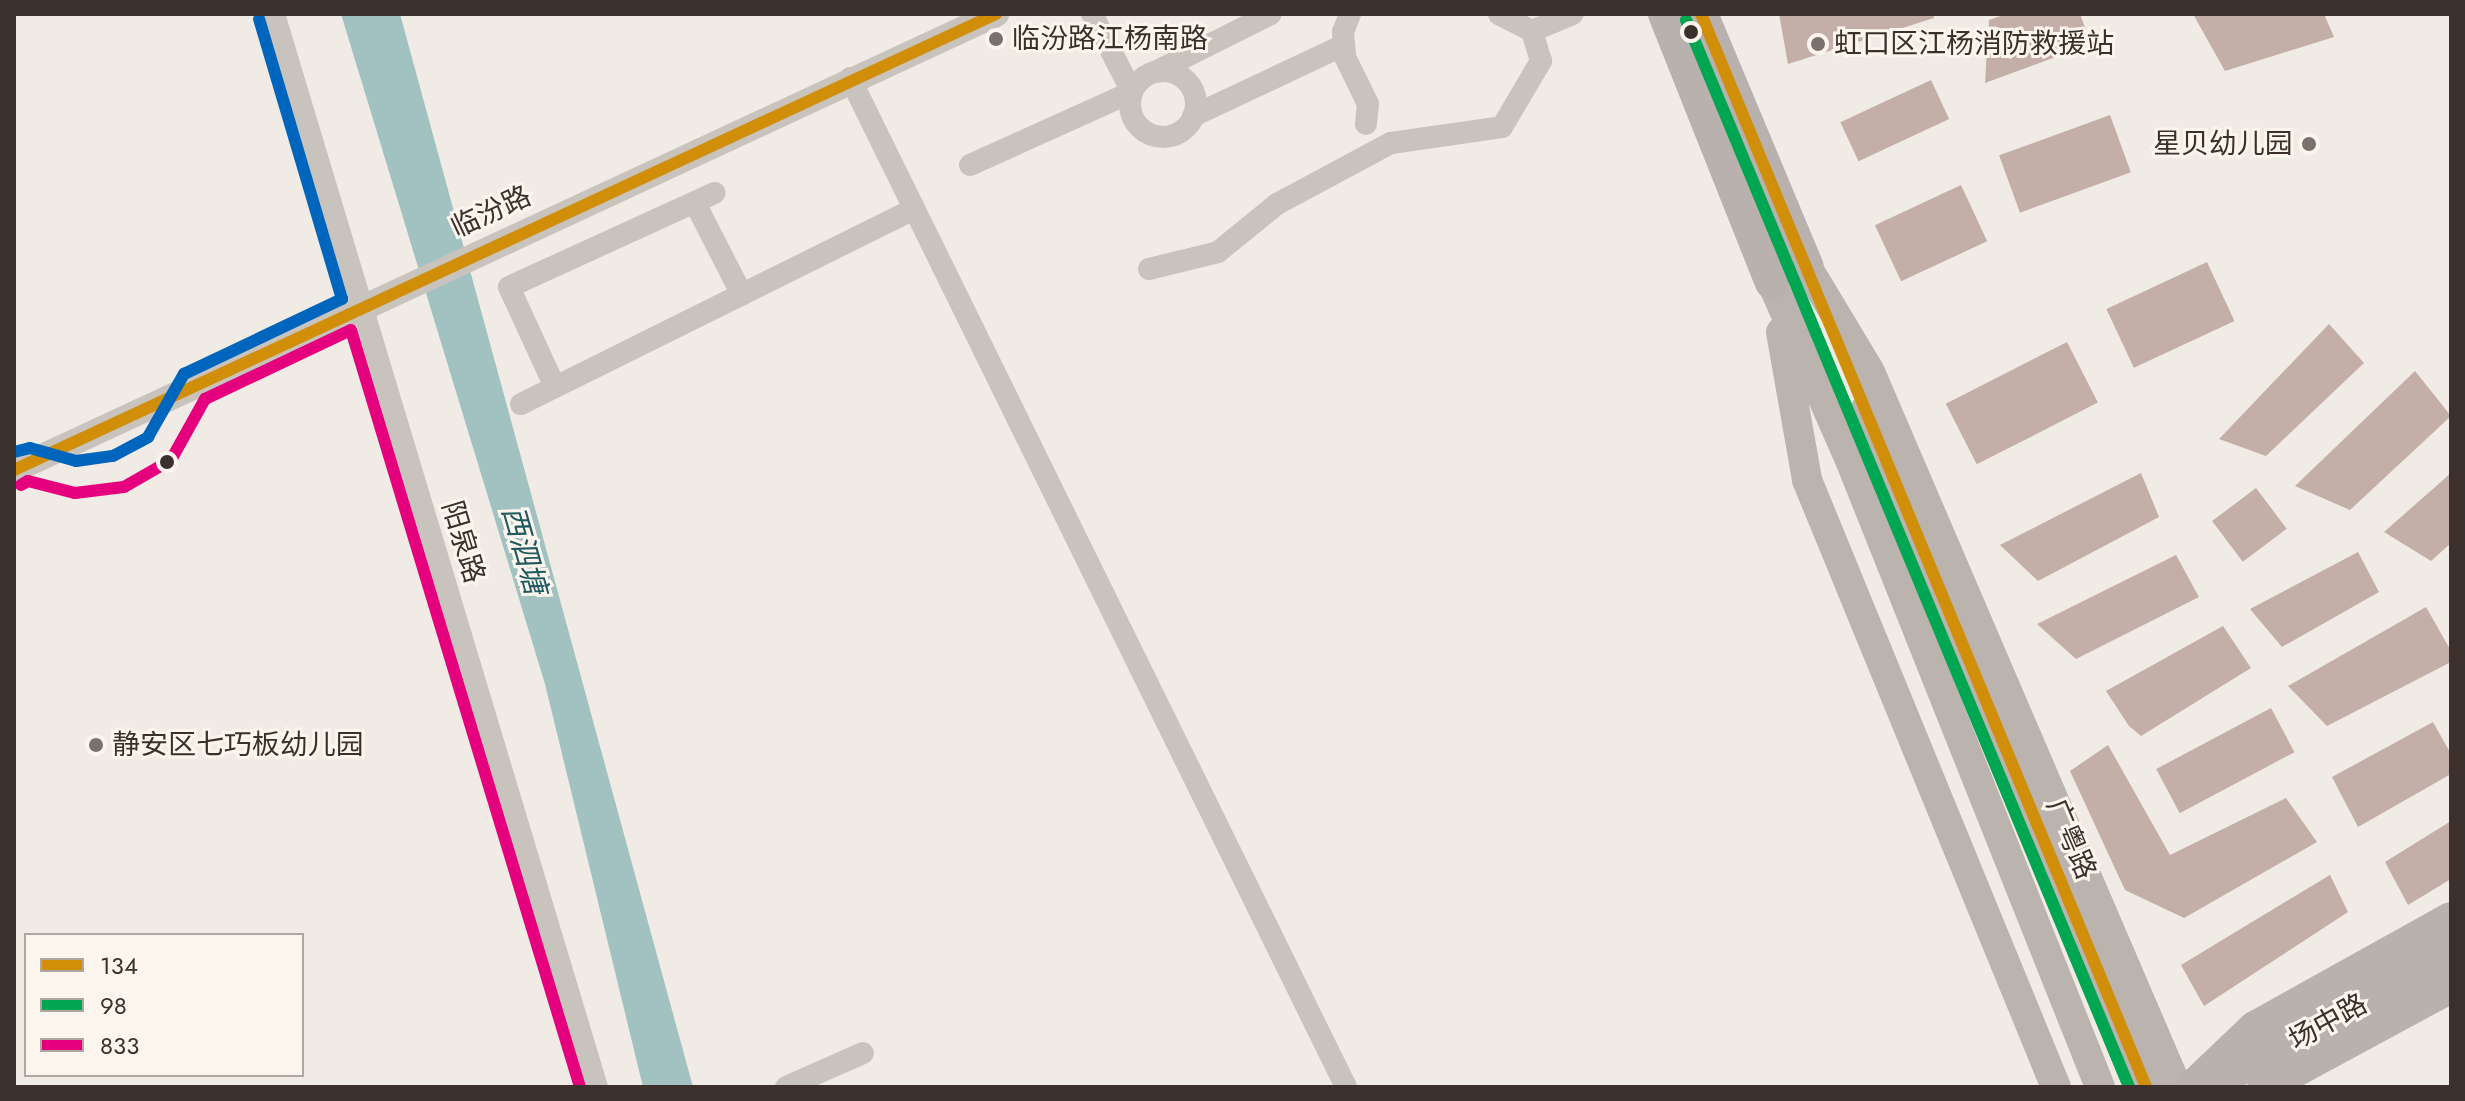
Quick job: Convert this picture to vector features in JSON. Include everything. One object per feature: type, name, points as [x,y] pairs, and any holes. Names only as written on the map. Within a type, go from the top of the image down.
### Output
[{"type":"main road","points":[[1665,14],[1772,283],[1850,460],[1929,665],[2100,1087]]},
{"type":"main road","points":[[1701,14],[1807,267]]},
{"type":"main road","name":"广粤路","points":[[1807,267],[1961,649],[2146,1087]]},
{"type":"main road","name":"广粤路","points":[[1807,267],[1870,372],[2177,1087]]},
{"type":"main road","points":[[1772,283],[1807,480],[2056,1087]]},
{"type":"main road","points":[[2193,1087],[2255,1028],[2451,919]]},
{"type":"main road","name":"场中路","points":[[2204,1087],[2451,955]]},
{"type":"main road","name":"场中路","points":[[2264,1087],[2451,986]]},
{"type":"main road","name":"场中路","points":[[2300,1087],[2451,1008]]},
{"type":"street","name":"阳泉路","points":[[274,14],[369,304],[597,1087]]},
{"type":"street","name":"临汾路","points":[[14,470],[850,78],[996,14]]},
{"type":"street","points":[[1092,14],[1132,92],[1132,113],[1152,135],[1181,131],[1193,116],[1344,45]]},
{"type":"street","points":[[970,165],[1132,92],[1138,82],[1157,71],[1271,14]]},
{"type":"street","points":[[1350,14],[1344,45],[1368,104],[1366,124]]},
{"type":"street","points":[[1149,269],[1218,252],[1277,204],[1391,143],[1502,127],[1541,61],[1532,31],[1499,14]]},
{"type":"street","points":[[1532,31],[1573,14]]},
{"type":"street","points":[[1157,71],[1188,82],[1196,102],[1193,116]]},
{"type":"street","points":[[850,78],[1346,1087]]},
{"type":"street","points":[[555,387],[509,287],[705,198],[742,295]]},
{"type":"street","points":[[521,404],[914,209]]},
{"type":"street","points":[[786,1087],[863,1053]]},
{"type":"water","name":"西泗塘","points":[[341,14],[400,14],[693,1087],[643,1087],[545,684]]},
{"type":"building","name":"虹口区江杨消防救援站","points":[[1779,14],[1933,14],[1934,18],[1788,64]]},
{"type":"building","points":[[2006,14],[2080,14],[2091,44],[1985,83],[1989,20]]},
{"type":"building","points":[[2193,14],[2324,14],[2334,37],[2225,71]]},
{"type":"building","points":[[1931,80],[1949,119],[1859,161],[1840,122]]},
{"type":"building","points":[[2110,115],[2131,172],[2020,213],[1999,155]]},
{"type":"building","points":[[1961,185],[1987,241],[1901,281],[1875,225]]},
{"type":"building","points":[[2207,262],[2234,321],[2134,368],[2106,309]]},
{"type":"building","points":[[2329,324],[2364,363],[2266,456],[2219,439]]},
{"type":"building","points":[[2067,342],[2098,403],[1977,464],[1946,404]]},
{"type":"building","points":[[2415,371],[2451,416],[2350,510],[2295,486]]},
{"type":"building","points":[[2141,473],[2159,517],[2038,581],[2000,545]]},
{"type":"building","points":[[2451,473],[2451,543],[2431,561],[2384,532]]},
{"type":"building","points":[[2256,488],[2287,529],[2243,562],[2212,521]]},
{"type":"building","points":[[2358,552],[2379,592],[2282,647],[2250,609]]},
{"type":"building","points":[[2176,555],[2199,597],[2076,659],[2037,624]]},
{"type":"building","points":[[2426,607],[2451,651],[2451,662],[2327,726],[2288,686]]},
{"type":"building","points":[[2223,626],[2251,668],[2141,736],[2129,726],[2106,691]]},
{"type":"building","points":[[2271,708],[2294,752],[2180,813],[2156,769]]},
{"type":"building","points":[[2433,722],[2451,754],[2451,774],[2358,827],[2332,777]]},
{"type":"building","points":[[2108,745],[2170,855],[2286,798],[2317,842],[2184,918],[2125,890],[2070,771]]},
{"type":"building","points":[[2451,821],[2451,879],[2408,905],[2385,862]]},
{"type":"building","points":[[2330,875],[2348,912],[2204,1006],[2181,965]]},
{"type":"transit line","name":"134","points":[[14,470],[996,14]]},
{"type":"transit line","name":"134","points":[[1701,14],[2146,1087]]},
{"type":"transit line","points":[[14,452],[30,448],[76,461],[113,456],[148,437],[184,374],[342,299],[259,19]]},
{"type":"transit line","name":"98","points":[[1686,20],[2129,1087]]},
{"type":"transit line","name":"833","points":[[21,485],[28,481],[75,493],[124,487],[171,460],[205,399],[351,330],[580,1087]]},
{"type":"place","name":"临汾路江杨南路","points":[[996,39]]},
{"type":"place","name":"虹口区江杨消防救援站","points":[[1818,44]]},
{"type":"place","name":"星贝幼儿园","points":[[2309,144]]},
{"type":"place","name":"静安区七巧板幼儿园","points":[[96,745]]}]
